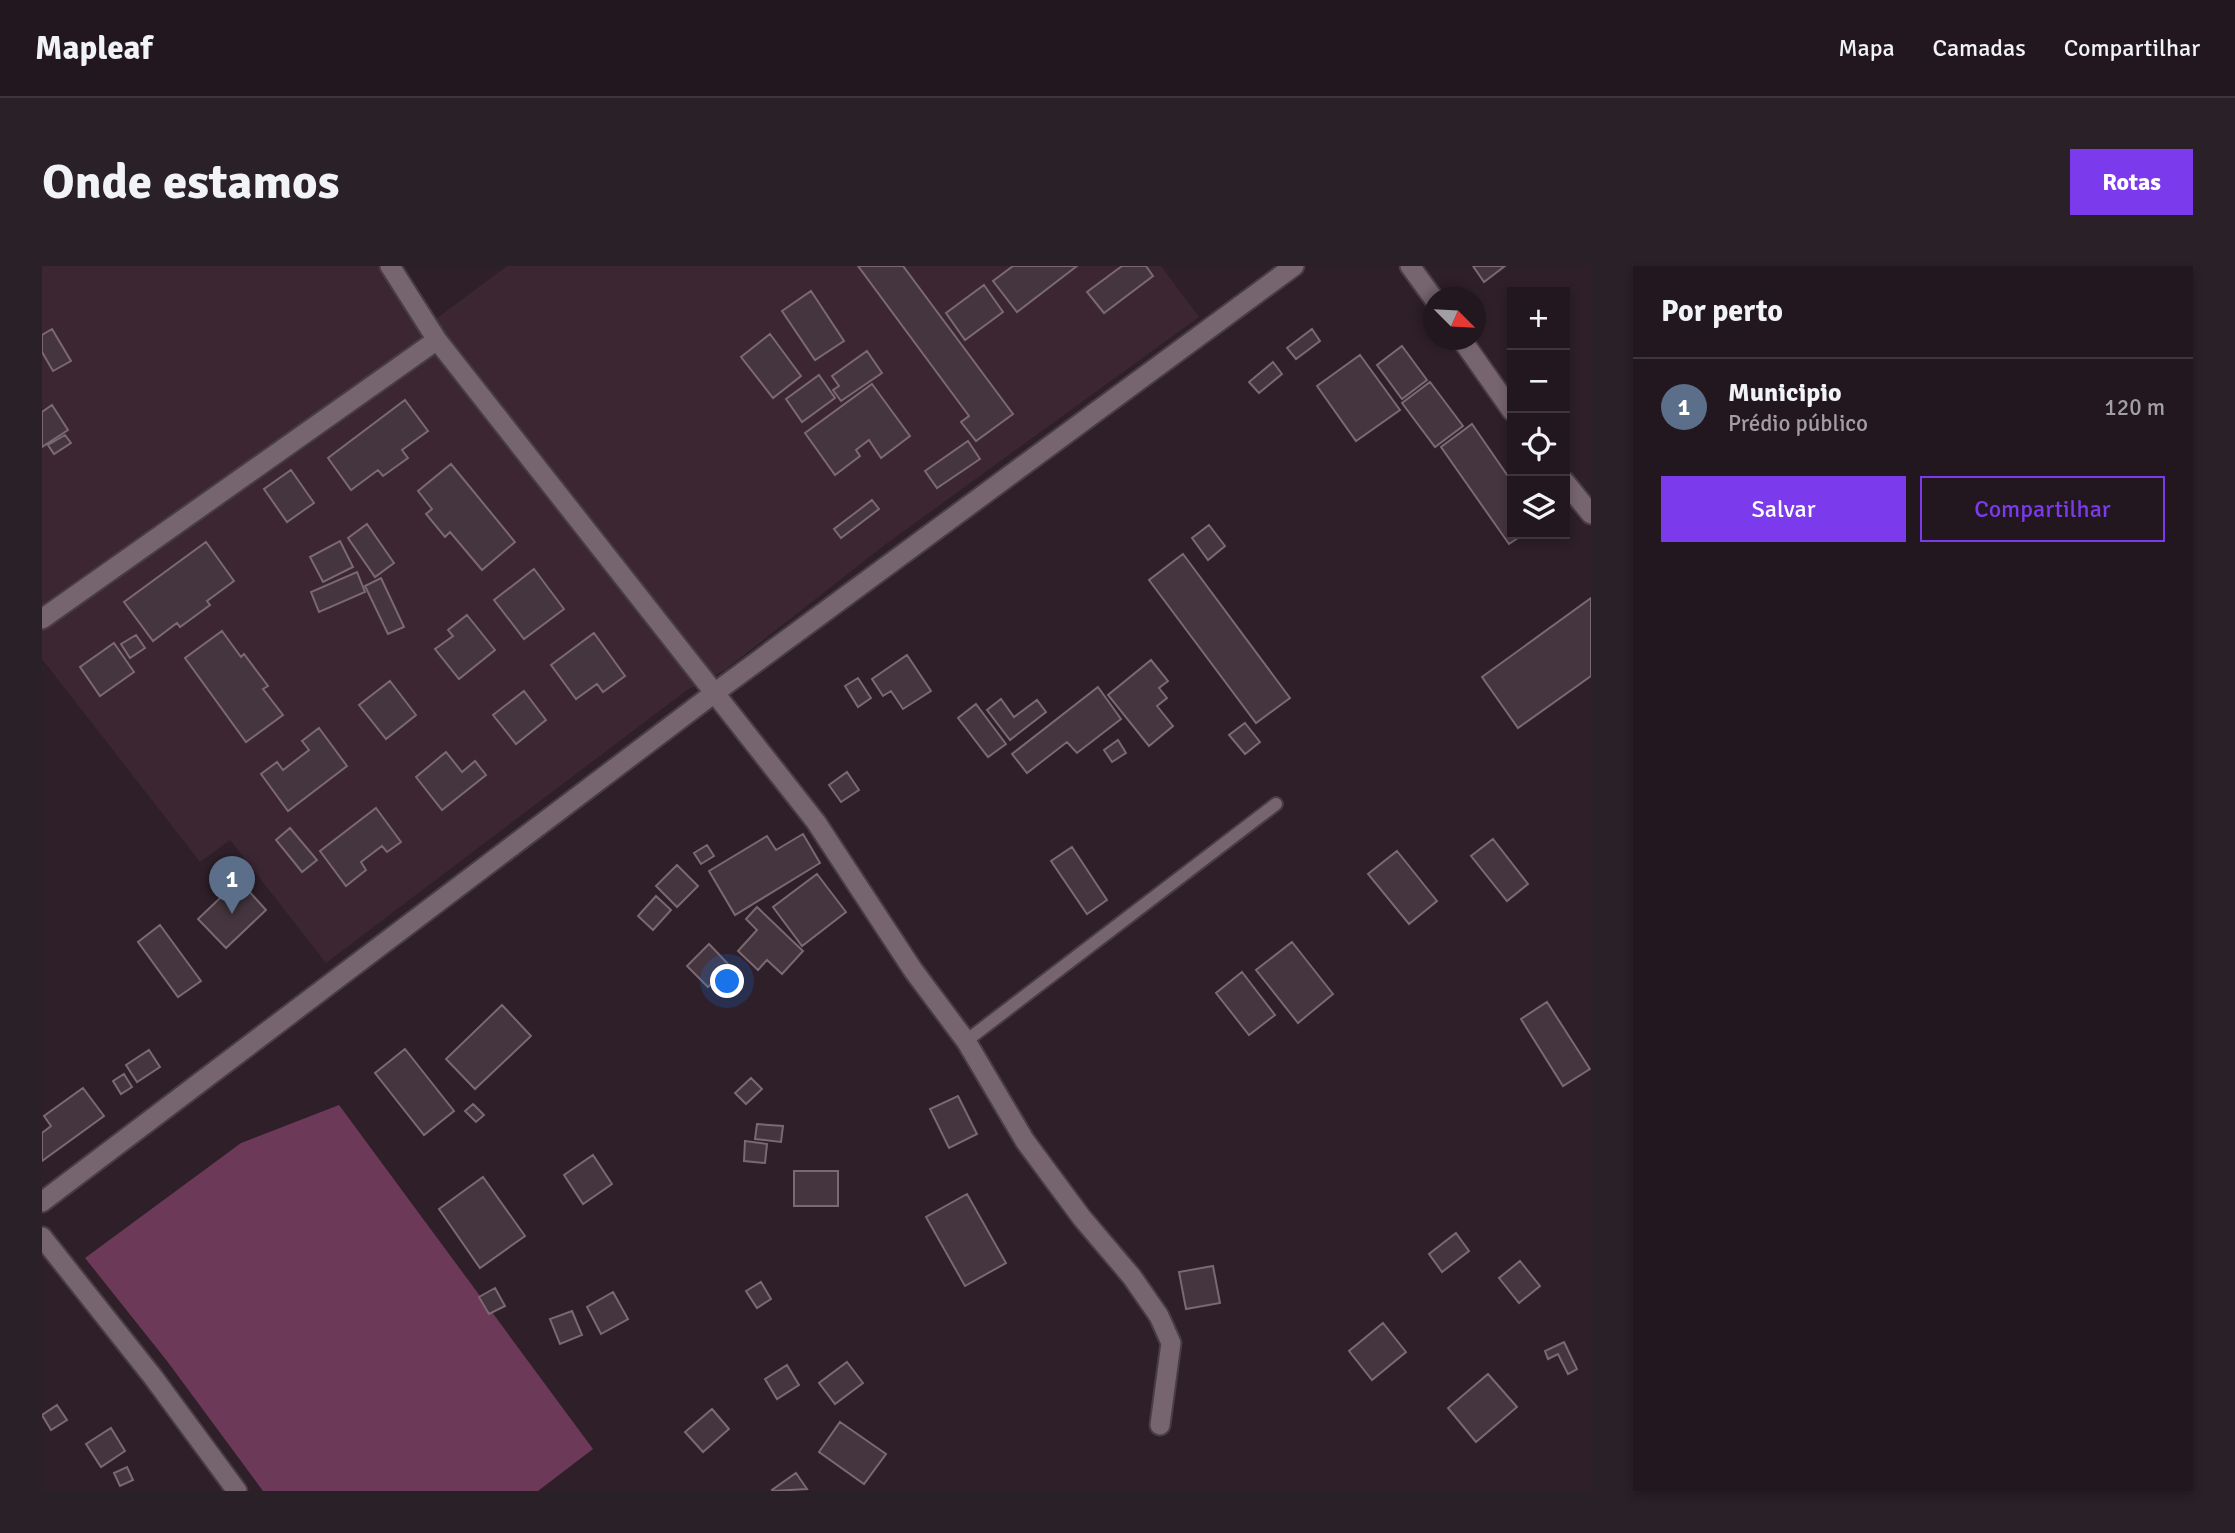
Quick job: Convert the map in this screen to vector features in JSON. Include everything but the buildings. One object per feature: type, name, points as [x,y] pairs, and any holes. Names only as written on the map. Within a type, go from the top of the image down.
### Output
[{"type":"street","points":[[390,266],[437,340],[816,822],[913,970],[966,1041],[1025,1141],[1082,1218],[1132,1277],[1159,1316],[1171,1343],[1160,1425]]},
{"type":"street","points":[[42,1202],[713,694],[1294,266]]},
{"type":"street","points":[[1410,266],[1425,287]]},
{"type":"street","points":[[42,619],[437,340]]},
{"type":"street","points":[[1469,350],[1507,404]]},
{"type":"street","points":[[1570,488],[1591,514]]},
{"type":"street","points":[[42,1237],[153,1377],[237,1491]]},
{"type":"lane","points":[[966,1041],[1276,804]]},
{"type":"shaded area","points":[[42,266],[394,266],[433,321],[507,266],[1161,266],[1199,317],[882,547],[725,670],[687,690],[326,963],[230,840],[200,862],[42,659]]},
{"type":"shaded area","points":[[339,1105],[593,1449],[538,1491],[263,1491],[167,1361],[85,1258],[241,1143]]},
{"type":"place","name":"Municipio","points":[[232,914]]}]
